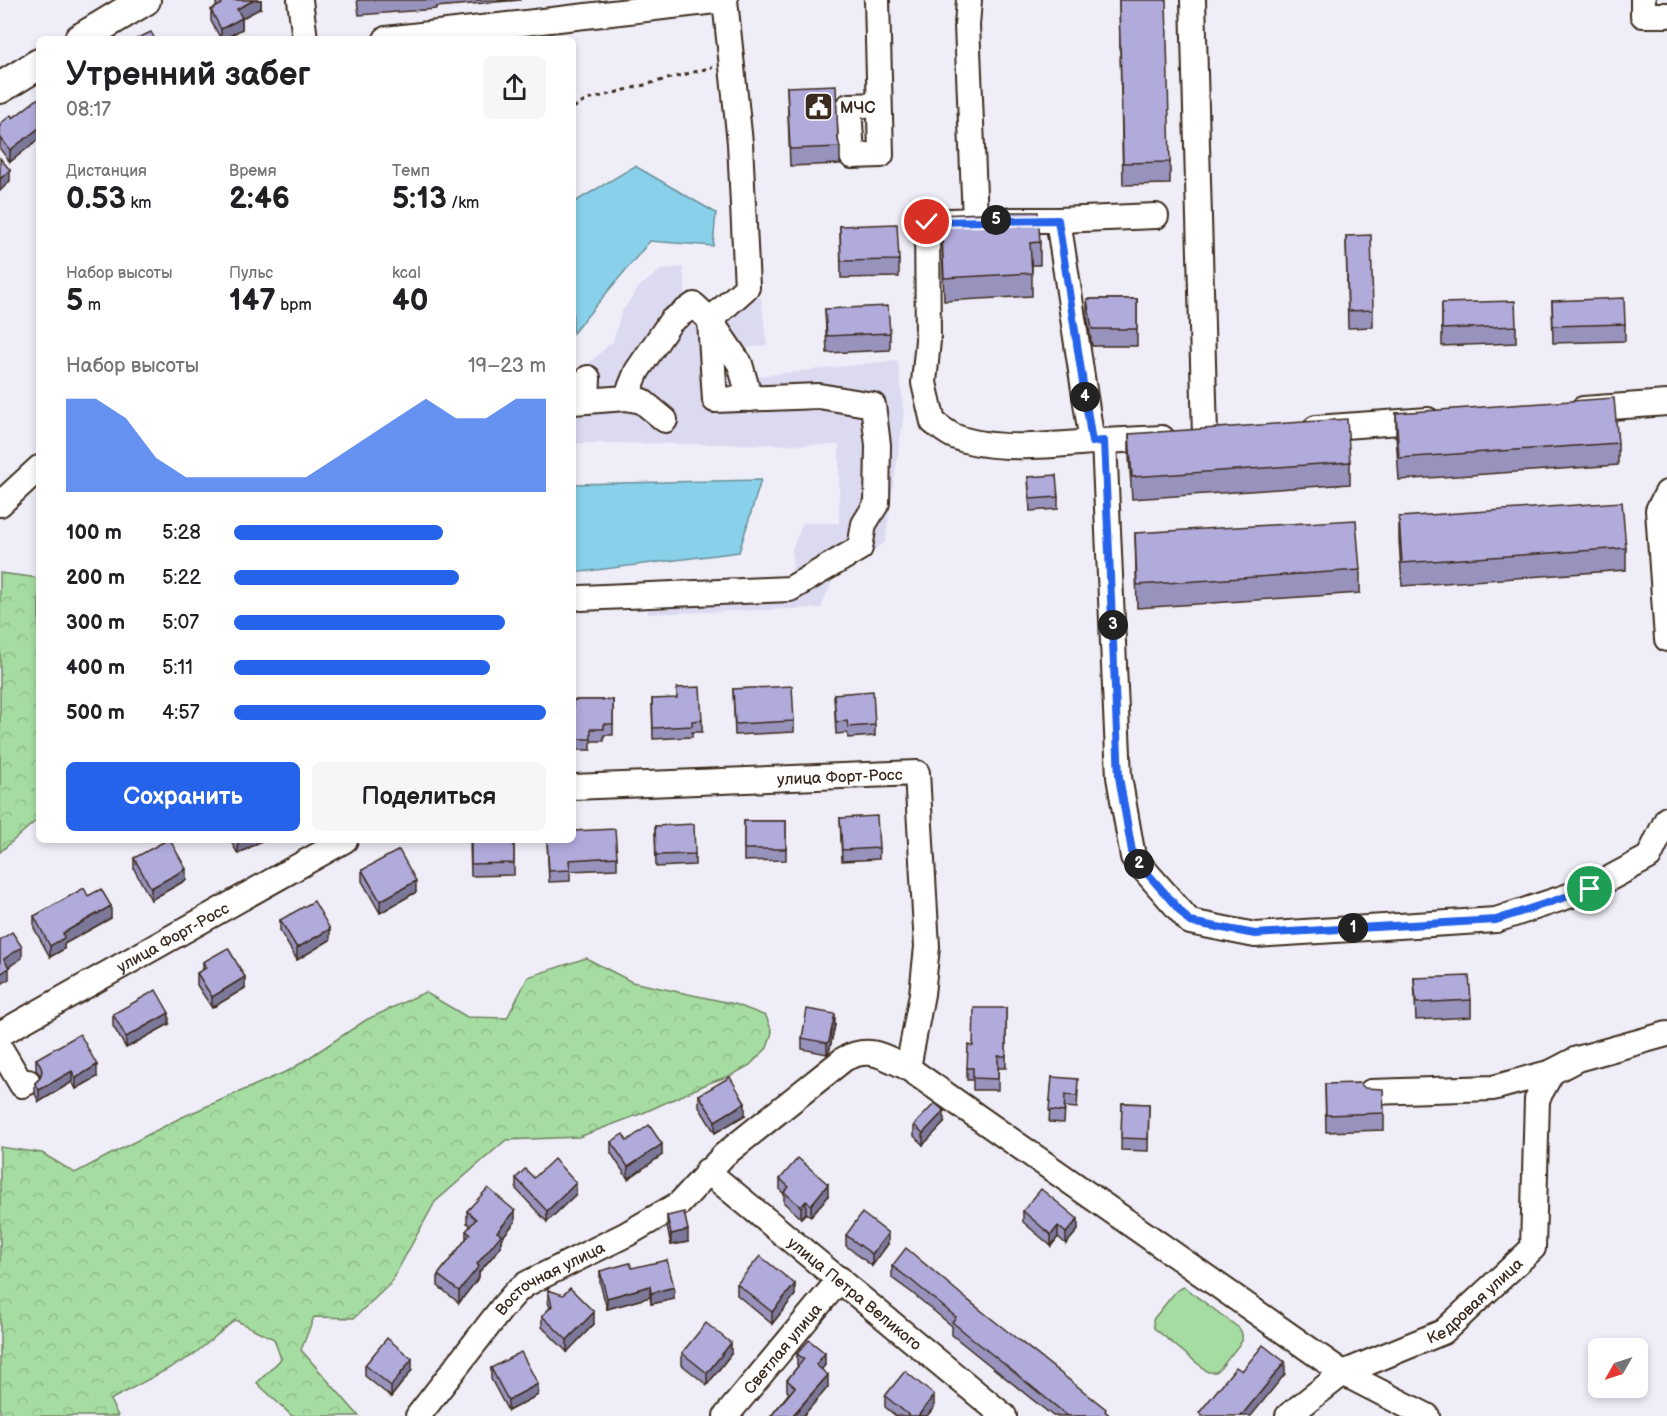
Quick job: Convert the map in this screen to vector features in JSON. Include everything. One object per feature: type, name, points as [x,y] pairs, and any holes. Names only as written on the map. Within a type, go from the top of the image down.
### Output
[{"type":"main road","points":[[85,36],[144,0]]},
{"type":"main road","points":[[0,88],[36,66]]},
{"type":"street","points":[[300,0],[310,36]]},
{"type":"street","points":[[438,36],[541,30],[725,0],[740,142],[747,287],[710,320]]},
{"type":"street","points":[[877,0],[879,105]]},
{"type":"street","points":[[969,0],[967,25],[975,220]]},
{"type":"street","points":[[1156,216],[927,222],[928,340],[924,383],[933,422],[954,437],[971,442],[1009,446],[1217,435],[1193,0]]},
{"type":"street","points":[[1643,0],[1643,15],[1667,15]]},
{"type":"street","points":[[1058,220],[1098,442],[1119,777],[1133,857],[1190,922],[1255,934],[1496,920],[1590,889],[1649,857],[1667,819]]},
{"type":"street","points":[[626,398],[632,364],[672,321],[694,305],[710,320],[740,364],[750,399]]},
{"type":"street","points":[[581,598],[790,589],[861,548],[864,524],[877,503],[878,445],[873,405],[819,396],[714,400],[710,320]]},
{"type":"street","points":[[583,394],[642,401],[665,420]]},
{"type":"street","points":[[1560,410],[1667,403]]},
{"type":"street","points":[[1300,429],[1454,418]]},
{"type":"street","points":[[0,504],[36,471]]},
{"type":"street","points":[[1667,494],[1658,510],[1667,639]]},
{"type":"street","name":"улица Форт-Росс","points":[[576,787],[917,773],[927,947],[922,994],[908,1068]]},
{"type":"street","name":"улица Форт-Росс","points":[[0,1034],[340,843]]},
{"type":"street","points":[[1371,1092],[1493,1088],[1552,1072],[1577,1059],[1667,1034]]},
{"type":"street","points":[[0,1048],[22,1085],[28,1082]]},
{"type":"street","name":"Восточная улица","points":[[418,1416],[502,1308],[521,1288],[627,1234],[679,1204],[723,1155],[844,1059],[866,1052],[877,1053],[908,1068],[1343,1373],[1427,1416]]},
{"type":"street","name":"Кедровая улица","points":[[1288,1416],[1343,1373],[1443,1332],[1533,1248],[1537,1099],[1552,1072]]},
{"type":"street","name":"улица Петра Великого","points":[[707,1171],[1004,1416]]},
{"type":"street","name":"Светлая улица","points":[[726,1416],[840,1279]]},
{"type":"path","points":[[576,106],[587,100],[732,61]]},
{"type":"shaded area","points":[[683,267],[687,306],[761,297],[767,345],[746,348],[750,377],[898,360],[904,414],[885,542],[832,581],[821,608],[648,614],[647,592],[793,587],[792,549],[803,523],[839,523],[839,445],[576,443],[576,370],[588,364],[613,341],[622,311],[640,286],[661,270]]},
{"type":"green space","points":[[0,573],[36,578],[36,821],[0,852]]},
{"type":"green space","points":[[586,958],[632,982],[735,1004],[766,1016],[772,1032],[767,1048],[750,1065],[732,1075],[579,1137],[506,1140],[435,1202],[390,1284],[354,1318],[314,1317],[301,1350],[359,1416],[292,1416],[257,1383],[281,1359],[274,1339],[235,1320],[192,1356],[110,1400],[118,1416],[0,1416],[0,1147],[42,1153],[75,1173],[180,1118],[292,1069],[366,1020],[425,992],[467,1017],[507,1018],[528,977]]},
{"type":"green space","points":[[1184,1287],[1239,1328],[1242,1333],[1242,1341],[1216,1372],[1208,1372],[1154,1328],[1155,1317],[1176,1291]]},
{"type":"water","points":[[635,166],[716,213],[713,246],[650,241],[576,329],[576,201]]},
{"type":"water","points":[[761,480],[739,552],[576,573],[576,484]]},
{"type":"building","points":[[220,0],[254,0],[237,9],[242,18],[221,29],[211,10],[222,4]]},
{"type":"building","points":[[1119,0],[1166,0],[1170,162],[1123,163]]},
{"type":"building","points":[[836,85],[840,147],[790,149],[787,87]]},
{"type":"building","points":[[36,100],[36,130],[10,150],[0,137],[0,124],[11,115],[13,118]]},
{"type":"building","points":[[0,158],[10,170],[0,179]]},
{"type":"building","points":[[1038,212],[1040,242],[1030,243],[1032,273],[944,278],[941,215]]},
{"type":"building","points":[[897,224],[899,260],[841,261],[840,226]]},
{"type":"building","points":[[1371,235],[1373,310],[1348,311],[1346,236]]},
{"type":"building","points":[[1624,298],[1625,324],[1553,326],[1552,301]]},
{"type":"building","points":[[1087,299],[1137,299],[1137,329],[1092,329]]},
{"type":"building","points":[[1515,301],[1516,326],[1442,329],[1442,303]]},
{"type":"building","points":[[888,306],[890,333],[827,336],[825,309]]},
{"type":"building","points":[[1614,398],[1618,443],[1399,458],[1396,413]]},
{"type":"building","points":[[1347,419],[1350,462],[1132,477],[1129,434]]},
{"type":"building","points":[[1056,475],[1058,497],[1030,499],[1028,477]]},
{"type":"building","points":[[1622,502],[1626,548],[1402,563],[1399,517]]},
{"type":"building","points":[[1356,520],[1360,570],[1137,585],[1135,533]]},
{"type":"building","points":[[792,686],[794,721],[735,724],[733,689]]},
{"type":"building","points":[[700,687],[702,720],[692,721],[692,726],[653,728],[652,699],[677,698],[677,688]]},
{"type":"building","points":[[873,691],[875,725],[848,727],[847,721],[836,722],[834,694]]},
{"type":"building","points":[[576,700],[613,700],[613,724],[604,724],[604,729],[591,729],[591,739],[576,739]]},
{"type":"building","points":[[877,816],[879,848],[842,850],[840,818]]},
{"type":"building","points":[[744,821],[786,821],[786,849],[744,849]]},
{"type":"building","points":[[694,824],[695,854],[656,855],[655,826]]},
{"type":"building","points":[[615,829],[617,857],[569,860],[570,870],[549,871],[547,843],[576,843],[576,831]]},
{"type":"building","points":[[162,843],[172,843],[186,869],[151,888],[134,858]]},
{"type":"building","points":[[471,843],[514,843],[514,863],[471,864]]},
{"type":"building","points":[[399,850],[416,881],[380,901],[362,870]]},
{"type":"building","points":[[84,888],[88,896],[101,889],[111,906],[63,933],[64,938],[50,946],[34,916]]},
{"type":"building","points":[[314,901],[330,929],[297,948],[280,920]]},
{"type":"building","points":[[12,932],[22,947],[4,959],[9,968],[0,974],[0,940]]},
{"type":"building","points":[[228,948],[245,977],[212,997],[197,973],[206,968],[203,962]]},
{"type":"building","points":[[1469,976],[1471,1000],[1416,1003],[1414,978]]},
{"type":"building","points":[[156,990],[169,1013],[126,1037],[113,1014]]},
{"type":"building","points":[[974,1008],[1006,1008],[1006,1056],[998,1056],[998,1079],[973,1078],[973,1068],[967,1068],[968,1045],[973,1046]]},
{"type":"building","points":[[807,1009],[835,1014],[827,1043],[802,1038]]},
{"type":"building","points":[[80,1034],[97,1065],[76,1078],[72,1071],[39,1090],[35,1083],[42,1071],[36,1059]]},
{"type":"building","points":[[730,1077],[745,1103],[715,1121],[699,1095]]},
{"type":"building","points":[[1052,1077],[1078,1079],[1077,1096],[1065,1095],[1064,1112],[1049,1110]]},
{"type":"building","points":[[1359,1083],[1365,1088],[1383,1089],[1384,1113],[1326,1115],[1325,1084]]},
{"type":"building","points":[[935,1103],[944,1111],[923,1133],[914,1125]]},
{"type":"building","points":[[1122,1103],[1149,1104],[1148,1139],[1121,1138]]},
{"type":"building","points":[[649,1125],[662,1144],[628,1167],[611,1142],[623,1134],[627,1141]]},
{"type":"building","points":[[798,1158],[828,1184],[811,1205],[806,1201],[801,1207],[784,1192],[789,1187],[780,1179]]},
{"type":"building","points":[[554,1159],[576,1183],[547,1211],[516,1178],[525,1169],[534,1178]]},
{"type":"building","points":[[488,1188],[515,1211],[497,1232],[501,1235],[477,1264],[479,1266],[459,1291],[438,1275],[470,1234],[466,1231],[476,1219],[467,1211]]},
{"type":"building","points":[[1041,1189],[1078,1219],[1066,1233],[1058,1226],[1051,1235],[1023,1211]]},
{"type":"building","points":[[684,1212],[688,1230],[671,1234],[667,1216]]},
{"type":"building","points":[[862,1213],[888,1233],[872,1254],[846,1235]]},
{"type":"building","points":[[906,1248],[1106,1409],[1105,1411],[1110,1416],[1068,1416],[952,1322],[956,1317],[892,1266]]},
{"type":"building","points":[[760,1256],[795,1284],[772,1312],[737,1284]]},
{"type":"building","points":[[667,1260],[674,1287],[651,1293],[650,1286],[607,1298],[600,1271],[630,1263],[632,1268]]},
{"type":"building","points":[[570,1288],[594,1312],[567,1340],[542,1316],[552,1306],[548,1290],[563,1295]]},
{"type":"building","points":[[706,1323],[731,1343],[707,1373],[682,1353]]},
{"type":"building","points":[[387,1338],[412,1359],[391,1386],[365,1365]]},
{"type":"building","points":[[809,1340],[825,1353],[816,1365],[828,1375],[794,1416],[771,1416],[795,1387],[787,1380],[804,1359],[797,1354]]},
{"type":"building","points":[[1263,1345],[1285,1362],[1241,1416],[1202,1416],[1199,1413],[1236,1367],[1242,1371]]},
{"type":"building","points":[[521,1352],[538,1384],[508,1400],[491,1368]]},
{"type":"building","points":[[905,1371],[934,1395],[918,1416],[910,1416],[885,1396]]},
{"type":"place","name":"МЧС","points":[[819,107]]},
{"type":"route","points":[[927,222],[1058,220],[1092,442],[1104,441],[1119,777],[1133,857],[1190,922],[1255,934],[1496,920],[1590,889]]}]
